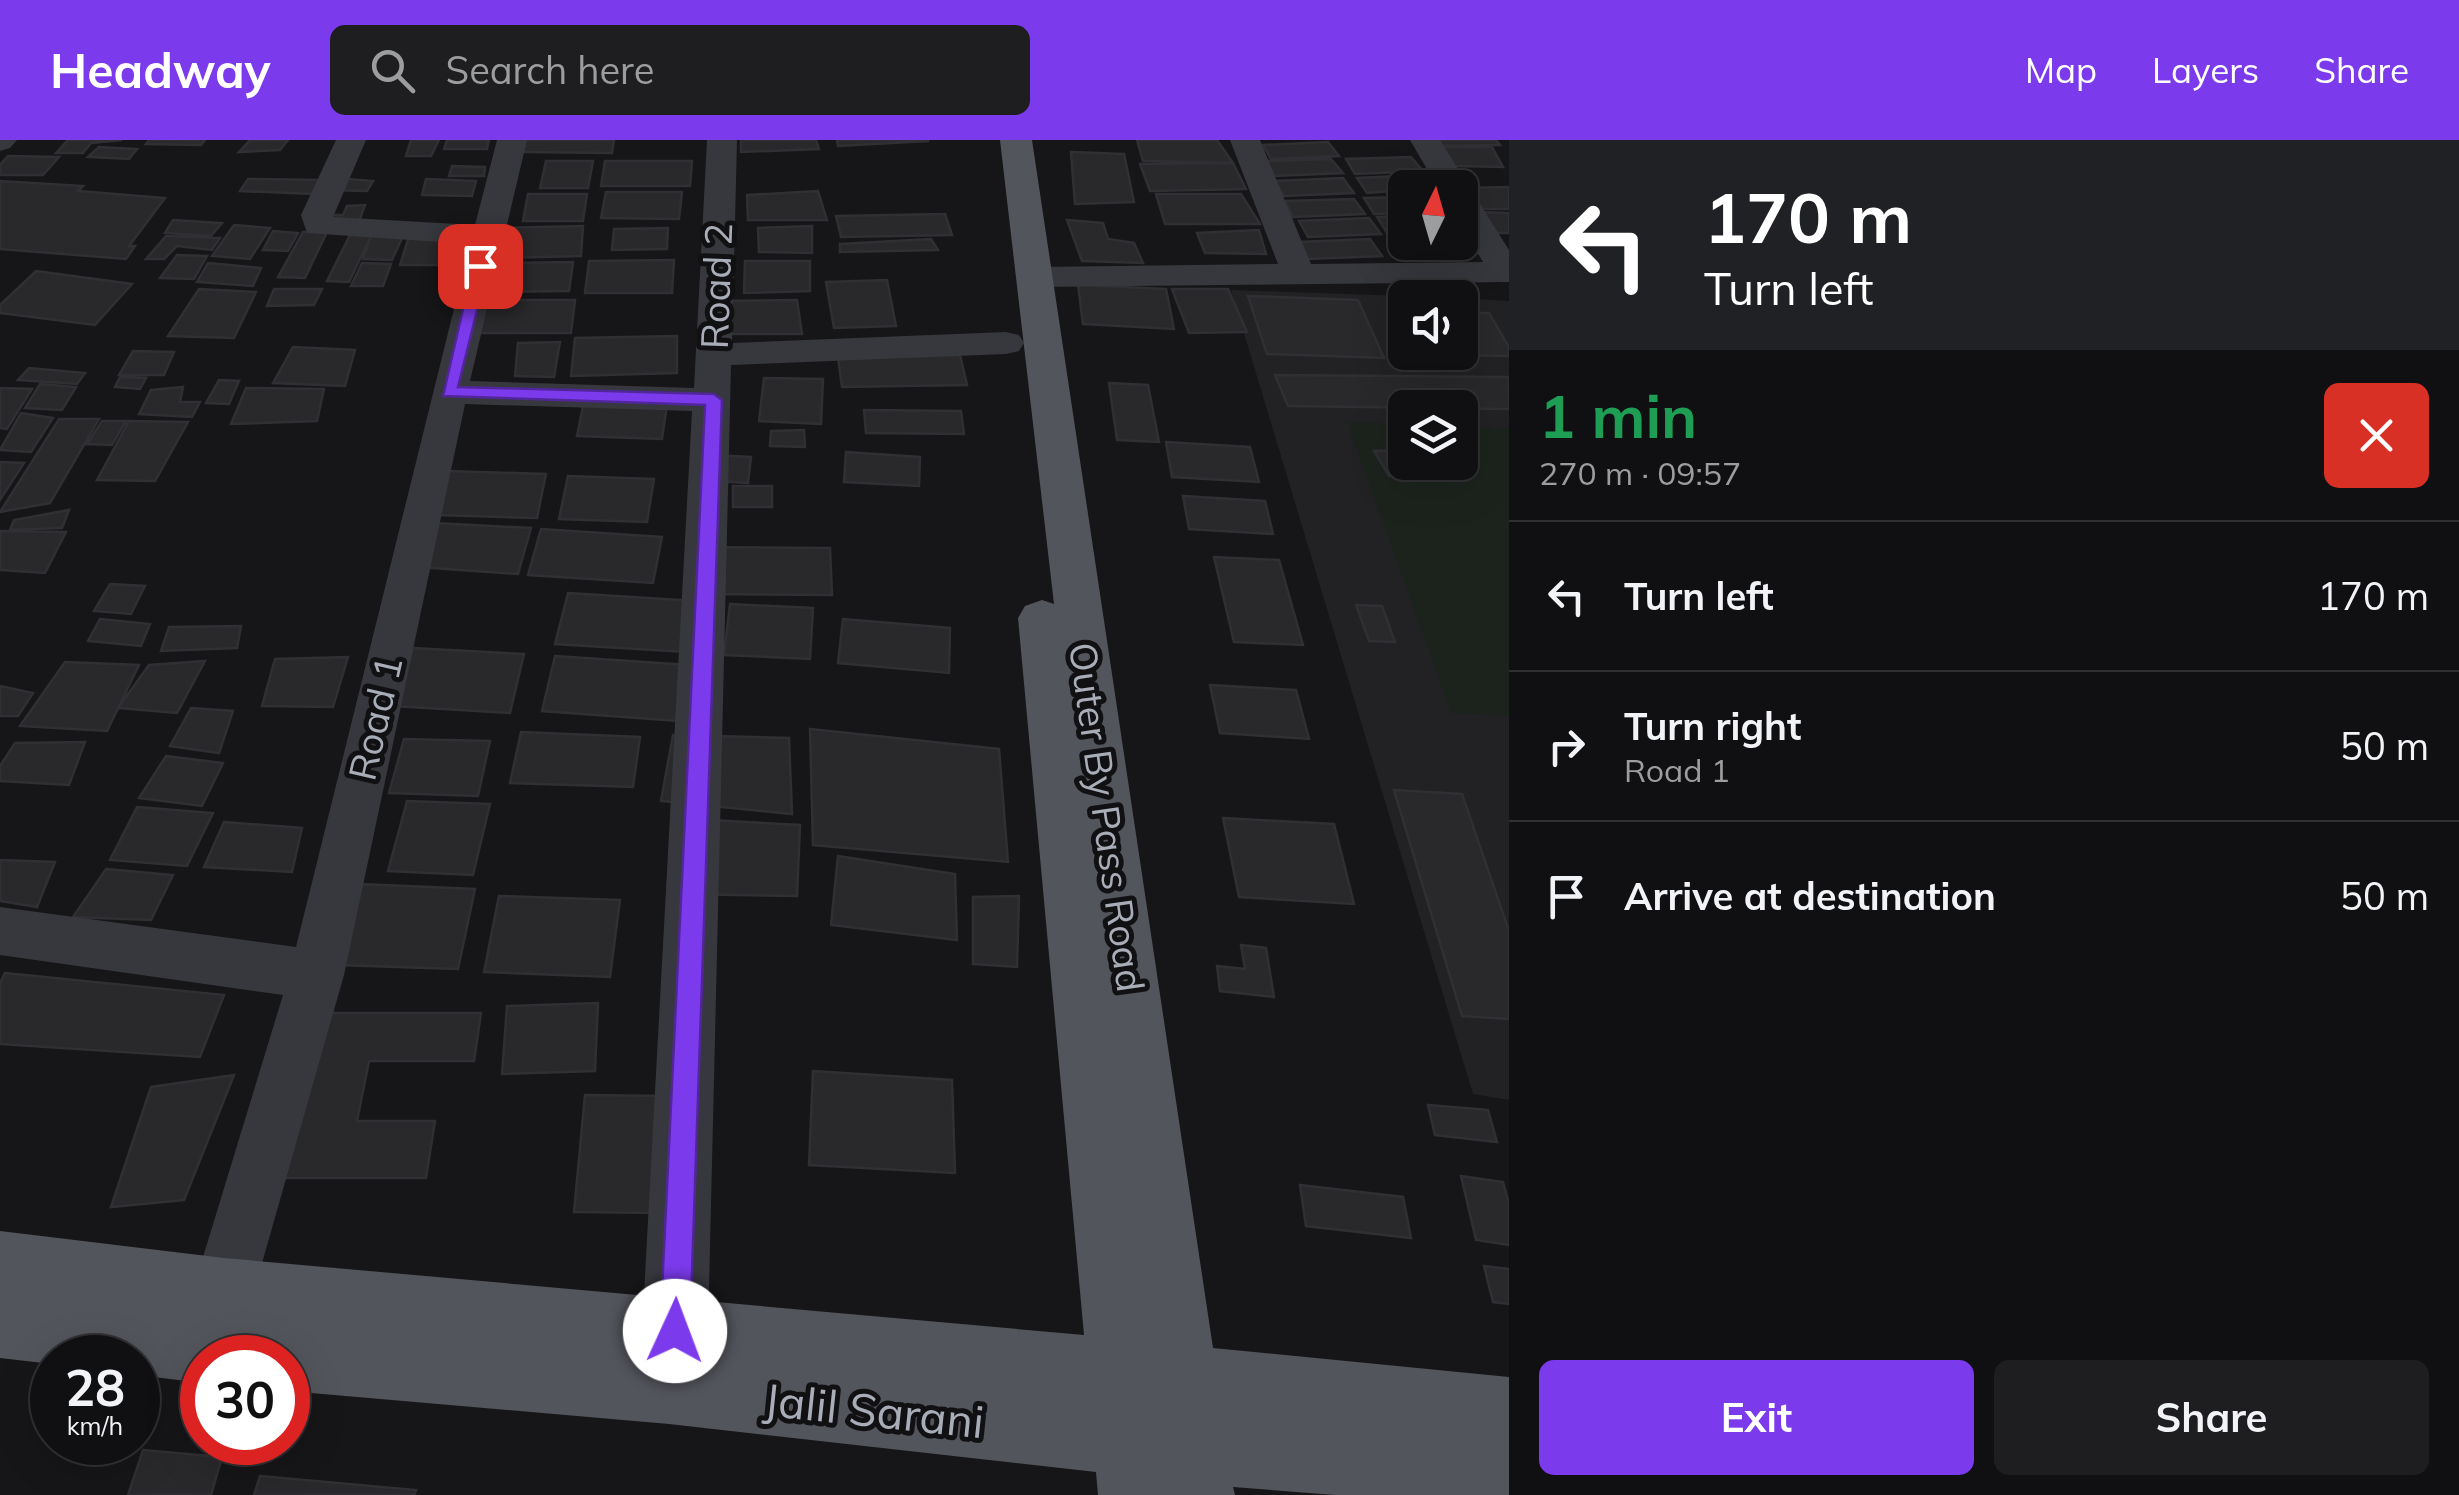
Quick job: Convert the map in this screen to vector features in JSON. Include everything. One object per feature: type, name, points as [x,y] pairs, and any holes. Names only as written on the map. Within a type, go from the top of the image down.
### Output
[{"type":"main road","name":"Outer By Pass Road","points":[[981,140],[1060,759],[1159,1439]]},
{"type":"main road","name":"Outer By Pass Road","points":[[1016,140],[1037,277],[1159,1439]]},
{"type":"main road","name":"Jalil Sarani","points":[[0,1266],[224,1293],[675,1331],[1159,1439],[1509,1414]]},
{"type":"main road","name":"Jalil Sarani","points":[[0,1322],[202,1347],[670,1387],[1159,1439],[1509,1471]]},
{"type":"street","points":[[351,140],[317,215],[318,226],[488,235]]},
{"type":"street","name":"Road 1","points":[[224,1293],[317,975],[449,392],[512,140]]},
{"type":"street","name":"Road 2","points":[[675,1331],[722,140]]},
{"type":"street","points":[[1245,140],[1298,272]]},
{"type":"street","points":[[1426,140],[1444,170]]},
{"type":"street","points":[[1478,225],[1508,272]]},
{"type":"street","points":[[1037,277],[1508,272]]},
{"type":"street","points":[[449,392],[713,377],[1006,343]]},
{"type":"street","points":[[0,931],[317,975]]},
{"type":"shaded area","points":[[1231,290],[1388,295],[1388,370],[1478,370],[1478,299],[1509,301],[1509,1100],[1473,1094]]},
{"type":"shaded area","points":[[1347,422],[1388,423],[1388,480],[1478,480],[1478,428],[1509,429],[1509,716],[1451,713]]},
{"type":"building","points":[[68,140],[122,140],[91,143],[83,153],[56,153]]},
{"type":"building","points":[[149,140],[205,140],[201,145],[146,144]]},
{"type":"building","points":[[250,140],[288,140],[280,150],[239,152]]},
{"type":"building","points":[[411,140],[439,140],[431,156],[406,156]]},
{"type":"building","points":[[447,140],[489,140],[487,149],[444,149]]},
{"type":"building","points":[[526,140],[614,140],[612,153],[523,152]]},
{"type":"building","points":[[741,140],[816,140],[819,149],[741,152]]},
{"type":"building","points":[[837,140],[928,140],[928,141],[838,146]]},
{"type":"building","points":[[1137,140],[1217,140],[1233,163],[1143,161]]},
{"type":"building","points":[[1430,140],[1496,140],[1500,145],[1435,146]]},
{"type":"building","points":[[1328,142],[1339,156],[1271,159],[1263,145]]},
{"type":"building","points":[[99,147],[137,149],[129,159],[88,157]]},
{"type":"building","points":[[1440,147],[1492,147],[1503,167],[1451,166]]},
{"type":"building","points":[[1071,152],[1124,154],[1134,202],[1075,204]]},
{"type":"building","points":[[8,156],[59,157],[43,175],[0,175],[0,165]]},
{"type":"building","points":[[1411,157],[1422,170],[1355,174],[1346,159]]},
{"type":"building","points":[[1331,159],[1343,173],[1274,176],[1266,161]]},
{"type":"building","points":[[546,161],[593,161],[588,188],[540,188]]},
{"type":"building","points":[[605,161],[692,161],[690,186],[601,186]]},
{"type":"building","points":[[1233,163],[1246,189],[1150,191],[1140,164]]},
{"type":"building","points":[[452,166],[485,167],[484,176],[449,176]]},
{"type":"building","points":[[1388,177],[1388,191],[1367,193],[1357,178]]},
{"type":"building","points":[[335,178],[373,181],[367,191],[329,190]]},
{"type":"building","points":[[1343,178],[1354,193],[1284,196],[1275,181]]},
{"type":"building","points":[[248,179],[322,180],[314,194],[240,191]]},
{"type":"building","points":[[426,179],[476,181],[472,196],[422,195]]},
{"type":"building","points":[[0,181],[83,186],[78,191],[165,198],[129,246],[135,246],[126,259],[0,249]]},
{"type":"building","points":[[1509,187],[1509,209],[1483,209],[1478,202],[1478,188]]},
{"type":"building","points":[[818,191],[827,220],[748,220],[747,195]]},
{"type":"building","points":[[606,192],[682,192],[679,219],[601,218]]},
{"type":"building","points":[[528,194],[587,194],[583,221],[523,221]]},
{"type":"building","points":[[1156,194],[1241,194],[1260,224],[1165,224]]},
{"type":"building","points":[[1388,197],[1388,214],[1374,214],[1364,198]]},
{"type":"building","points":[[1354,199],[1365,214],[1293,217],[1285,201]]},
{"type":"building","points":[[365,205],[359,221],[330,221],[331,215],[343,215],[347,206]]},
{"type":"building","points":[[1478,212],[1509,213],[1509,233],[1487,233]]},
{"type":"building","points":[[945,214],[952,235],[841,237],[836,216]]},
{"type":"building","points":[[1377,217],[1388,217],[1388,233],[1387,233]]},
{"type":"building","points":[[1369,218],[1381,234],[1308,237],[1299,221]]},
{"type":"building","points":[[173,220],[222,223],[211,236],[165,233]]},
{"type":"building","points":[[1067,220],[1103,223],[1108,239],[1134,243],[1143,263],[1082,261]]},
{"type":"building","points":[[234,225],[270,228],[250,259],[212,256]]},
{"type":"building","points":[[583,226],[581,256],[497,258],[501,228]]},
{"type":"building","points":[[812,226],[812,253],[759,252],[758,228]]},
{"type":"building","points":[[668,228],[667,249],[612,250],[614,229]]},
{"type":"building","points":[[1259,230],[1266,254],[1205,253],[1197,233]]},
{"type":"building","points":[[273,231],[298,233],[288,251],[263,250]]},
{"type":"building","points":[[303,232],[327,232],[305,278],[278,277]]},
{"type":"building","points":[[410,233],[463,236],[455,265],[400,265]]},
{"type":"building","points":[[350,235],[371,236],[349,282],[327,281]]},
{"type":"building","points":[[166,236],[220,238],[212,250],[177,246],[164,259],[146,259]]},
{"type":"building","points":[[371,236],[403,236],[392,260],[363,259]]},
{"type":"building","points":[[931,239],[938,250],[840,252],[840,244]]},
{"type":"building","points":[[1370,239],[1382,256],[1308,259],[1299,242]]},
{"type":"building","points":[[177,255],[207,256],[194,279],[160,278]]},
{"type":"building","points":[[674,260],[672,293],[585,293],[589,261]]},
{"type":"building","points":[[745,261],[810,261],[810,291],[744,293]]},
{"type":"building","points":[[573,262],[569,291],[493,292],[499,263]]},
{"type":"building","points":[[208,263],[261,268],[253,286],[197,282]]},
{"type":"building","points":[[362,263],[391,264],[383,286],[351,286]]},
{"type":"building","points":[[36,271],[132,284],[95,325],[0,313],[0,305]]},
{"type":"building","points":[[887,280],[896,326],[834,328],[826,282]]},
{"type":"building","points":[[1078,285],[1166,289],[1174,329],[1083,324]]},
{"type":"building","points":[[199,289],[256,292],[234,338],[168,336]]},
{"type":"building","points":[[274,289],[322,289],[314,305],[267,306]]},
{"type":"building","points":[[1172,289],[1228,289],[1247,332],[1189,333]]},
{"type":"building","points":[[1248,296],[1358,300],[1384,358],[1267,354]]},
{"type":"building","points":[[483,300],[575,300],[571,333],[475,333]]},
{"type":"building","points":[[797,300],[802,334],[716,334],[718,301]]},
{"type":"building","points":[[1478,313],[1489,313],[1509,347],[1509,356],[1478,355]]},
{"type":"building","points":[[677,336],[677,373],[571,376],[575,338]]},
{"type":"building","points":[[560,342],[554,377],[515,376],[518,343]]},
{"type":"building","points":[[293,347],[355,350],[345,386],[273,383]]},
{"type":"building","points":[[133,351],[174,352],[164,375],[119,375]]},
{"type":"building","points":[[960,355],[967,385],[842,387],[838,357]]},
{"type":"building","points":[[29,368],[85,373],[77,384],[18,380]]},
{"type":"building","points":[[1275,375],[1509,377],[1509,409],[1478,409],[1478,390],[1388,390],[1388,407],[1288,406]]},
{"type":"building","points":[[120,377],[146,378],[140,389],[115,387]]},
{"type":"building","points":[[764,378],[823,379],[821,424],[759,421]]},
{"type":"building","points":[[219,380],[239,381],[229,404],[206,403]]},
{"type":"building","points":[[1109,383],[1148,385],[1159,442],[1117,440]]},
{"type":"building","points":[[40,384],[76,387],[62,410],[25,408]]},
{"type":"building","points":[[183,387],[180,402],[200,402],[192,417],[139,414],[151,390]]},
{"type":"building","points":[[0,388],[32,389],[7,429],[0,428]]},
{"type":"building","points":[[246,388],[324,389],[317,421],[231,424]]},
{"type":"building","points":[[584,401],[667,404],[662,439],[577,436]]},
{"type":"building","points":[[864,410],[961,411],[964,434],[866,433]]},
{"type":"building","points":[[21,413],[53,418],[31,452],[0,450]]},
{"type":"building","points":[[59,419],[99,419],[50,503],[0,512]]},
{"type":"building","points":[[102,421],[126,421],[112,445],[87,444]]},
{"type":"building","points":[[129,421],[188,422],[155,481],[97,480]]},
{"type":"building","points":[[804,430],[805,447],[770,446],[771,431]]},
{"type":"building","points":[[1166,442],[1250,447],[1259,482],[1172,477]]},
{"type":"building","points":[[1388,450],[1388,474],[1374,451]]},
{"type":"building","points":[[846,452],[920,457],[919,486],[844,482]]},
{"type":"building","points":[[710,455],[751,457],[748,483],[716,481]]},
{"type":"building","points":[[0,462],[24,463],[0,500]]},
{"type":"building","points":[[448,471],[546,474],[537,518],[437,515]]},
{"type":"building","points":[[568,476],[654,479],[647,522],[559,519]]},
{"type":"building","points":[[733,486],[772,486],[772,507],[733,507]]},
{"type":"building","points":[[1183,496],[1265,501],[1273,534],[1189,529]]},
{"type":"building","points":[[69,510],[62,528],[10,530],[14,520]]},
{"type":"building","points":[[435,523],[531,528],[518,574],[419,567]]},
{"type":"building","points":[[541,529],[662,537],[653,583],[528,575]]},
{"type":"building","points":[[0,531],[66,532],[45,573],[0,570]]},
{"type":"building","points":[[695,547],[830,548],[832,595],[692,594]]},
{"type":"building","points":[[1214,557],[1279,560],[1303,645],[1234,642]]},
{"type":"building","points":[[110,584],[145,586],[131,614],[94,611]]},
{"type":"building","points":[[568,593],[695,601],[686,652],[555,644]]},
{"type":"building","points":[[730,604],[813,608],[810,659],[724,655]]},
{"type":"building","points":[[1356,605],[1382,606],[1395,642],[1369,641]]},
{"type":"building","points":[[100,619],[150,624],[141,646],[88,641]]},
{"type":"building","points":[[843,619],[950,628],[949,673],[838,663]]},
{"type":"building","points":[[241,626],[237,648],[161,651],[169,627]]},
{"type":"building","points":[[413,648],[524,654],[510,713],[394,706]]},
{"type":"building","points":[[555,656],[688,665],[678,721],[542,711]]},
{"type":"building","points":[[348,657],[333,707],[262,706],[275,659]]},
{"type":"building","points":[[205,661],[177,713],[118,708],[149,665]]},
{"type":"building","points":[[65,662],[139,665],[107,731],[20,726]]},
{"type":"building","points":[[1210,685],[1296,690],[1309,739],[1220,733]]},
{"type":"building","points":[[0,686],[33,693],[18,716],[0,716]]},
{"type":"building","points":[[191,708],[233,711],[219,753],[170,746]]},
{"type":"building","points":[[810,729],[999,749],[1008,862],[813,845]]},
{"type":"building","points":[[521,732],[640,737],[633,787],[510,783]]},
{"type":"building","points":[[673,735],[789,738],[792,814],[661,801]]},
{"type":"building","points":[[404,739],[490,741],[478,796],[389,793]]},
{"type":"building","points":[[85,742],[69,785],[0,781],[0,766],[15,743]]},
{"type":"building","points":[[166,756],[223,763],[202,806],[139,798]]},
{"type":"building","points":[[1394,790],[1462,794],[1509,931],[1509,1019],[1462,1016]]},
{"type":"building","points":[[407,801],[490,804],[473,875],[388,871]]},
{"type":"building","points":[[137,807],[213,813],[187,866],[110,860]]},
{"type":"building","points":[[1223,818],[1334,824],[1354,904],[1239,897]]},
{"type":"building","points":[[692,819],[800,825],[797,896],[684,894]]},
{"type":"building","points":[[224,822],[302,828],[292,872],[204,867]]},
{"type":"building","points":[[838,856],[955,874],[957,940],[831,925]]},
{"type":"building","points":[[0,860],[55,862],[37,907],[0,901]]},
{"type":"building","points":[[106,869],[173,875],[151,920],[73,917]]},
{"type":"building","points":[[360,884],[475,889],[458,969],[337,965]]},
{"type":"building","points":[[499,896],[620,900],[610,977],[484,972]]},
{"type":"building","points":[[1019,896],[1017,967],[973,964],[973,897]]},
{"type":"building","points":[[1241,945],[1266,948],[1274,997],[1220,991],[1217,966],[1245,969]]},
{"type":"building","points":[[5,973],[224,995],[200,1057],[0,1044],[0,983]]},
{"type":"building","points":[[598,1003],[595,1071],[502,1074],[507,1006]]},
{"type":"building","points":[[322,1013],[481,1013],[474,1061],[369,1061],[357,1121],[435,1121],[426,1178],[284,1178]]},
{"type":"building","points":[[813,1071],[952,1080],[955,1173],[809,1165]]},
{"type":"building","points":[[234,1075],[184,1200],[111,1207],[151,1087]]},
{"type":"building","points":[[585,1095],[666,1096],[660,1213],[574,1212]]},
{"type":"building","points":[[1428,1105],[1488,1110],[1497,1142],[1435,1135]]},
{"type":"building","points":[[1461,1176],[1503,1182],[1509,1204],[1509,1245],[1476,1240]]},
{"type":"building","points":[[1300,1185],[1403,1197],[1411,1238],[1306,1226]]},
{"type":"building","points":[[1484,1266],[1509,1269],[1509,1304],[1493,1302]]},
{"type":"building","points":[[160,1452],[180,1453],[180,1465],[220,1465],[211,1495],[128,1495],[138,1465],[160,1465]]},
{"type":"building","points":[[260,1476],[416,1490],[414,1495],[254,1495]]},
{"type":"route","points":[[480,266],[449,392],[714,400],[675,1331]]}]
